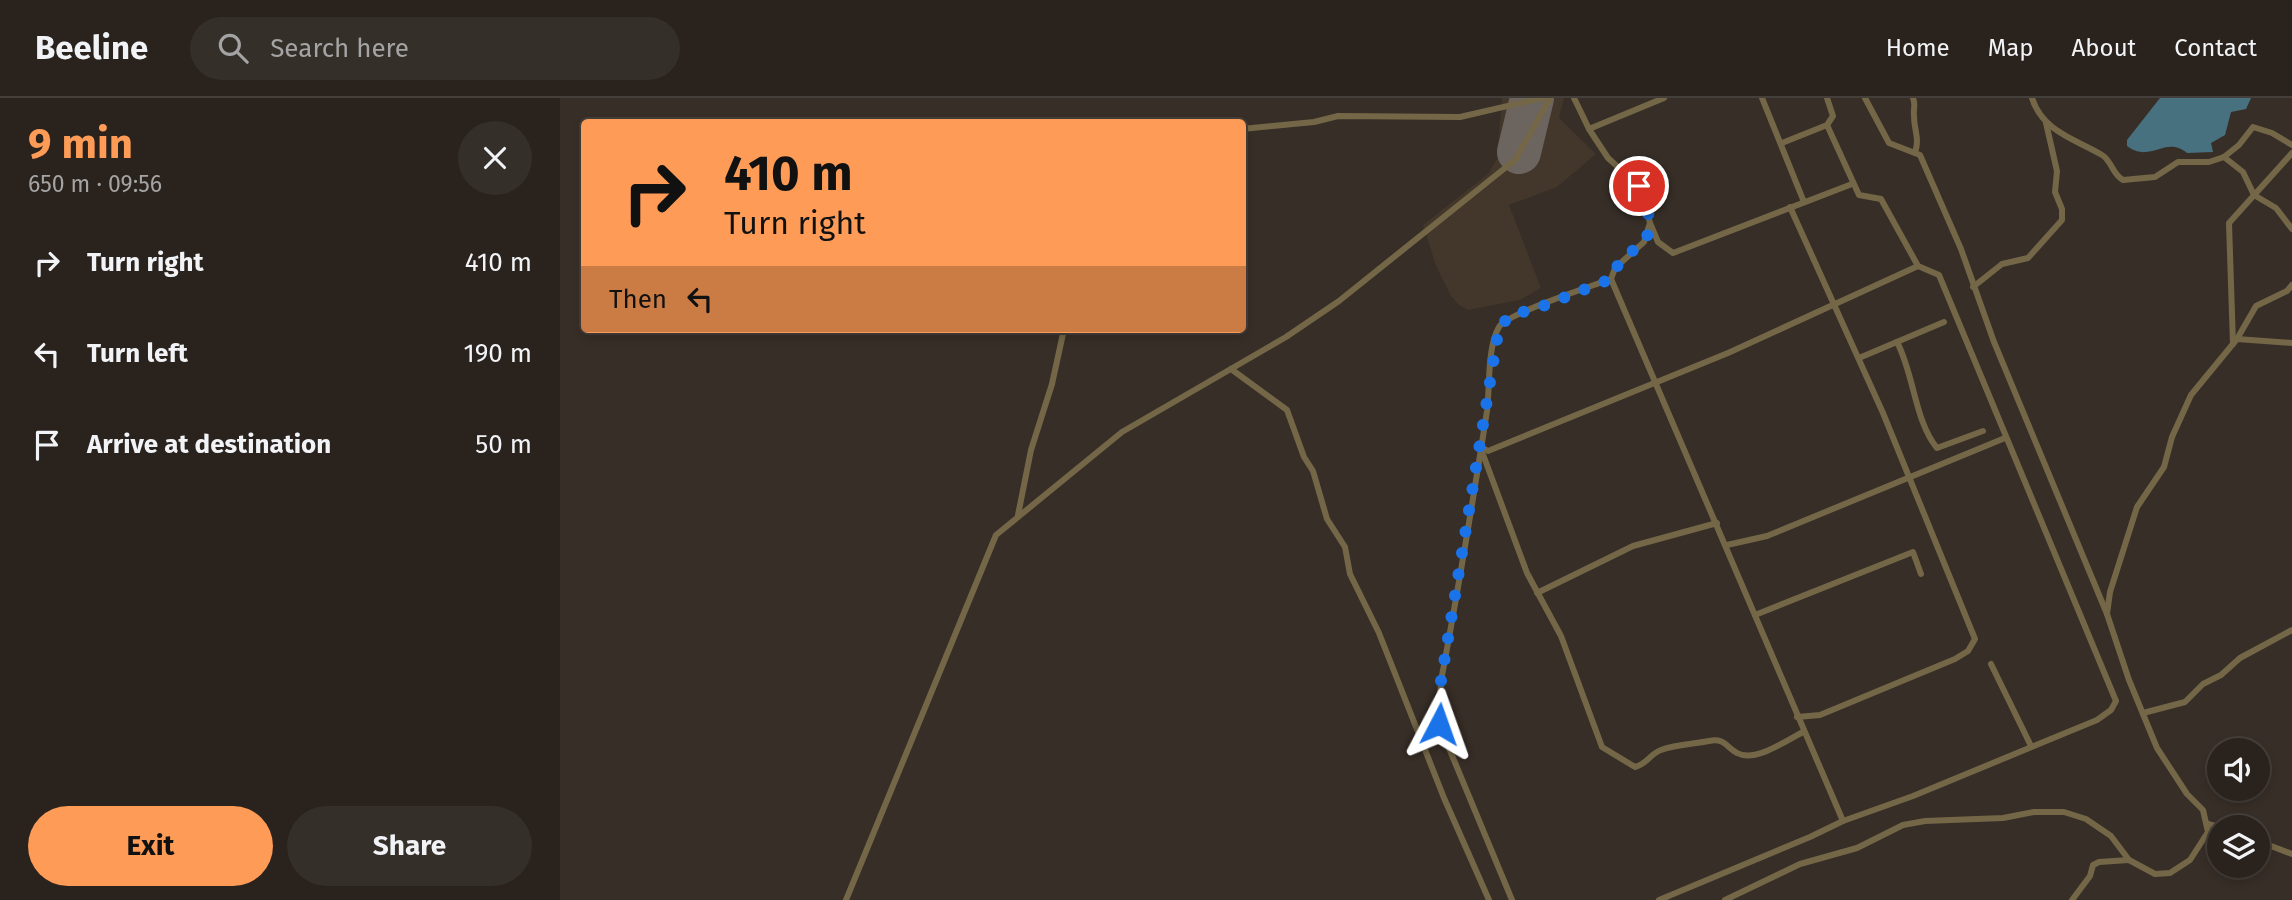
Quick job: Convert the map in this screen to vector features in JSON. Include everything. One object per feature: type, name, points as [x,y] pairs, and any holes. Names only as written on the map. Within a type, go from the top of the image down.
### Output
[{"type":"street","points":[[1246,130],[1314,122],[1338,116],[1460,117],[1542,98]]},
{"type":"street","points":[[846,900],[996,535],[1122,432],[1286,337],[1339,301],[1515,160],[1550,98]]},
{"type":"street","points":[[1574,98],[1608,158],[1639,186],[1658,242],[1673,254],[1852,184]]},
{"type":"street","points":[[1589,128],[1664,98]]},
{"type":"street","points":[[1762,98],[1804,202]]},
{"type":"street","points":[[1782,143],[1827,125],[1833,116],[1827,98]]},
{"type":"street","points":[[1865,98],[1889,143],[1920,155],[2107,614],[2143,713],[2164,761],[2203,810],[2207,821]]},
{"type":"street","points":[[1913,98],[1916,106],[1914,117],[1919,130],[1915,153]]},
{"type":"street","points":[[1973,287],[1978,280],[2003,264],[2028,258],[2062,220],[2062,209],[2055,192],[2057,171],[2046,123],[2032,98]]},
{"type":"street","points":[[2046,123],[2073,142],[2103,155],[2123,180],[2155,177],[2178,162],[2208,162],[2224,157],[2239,145],[2253,127],[2272,133],[2292,145]]},
{"type":"street","points":[[1659,900],[1843,821],[1913,796],[2097,720],[2111,710],[2116,701],[1939,275],[1918,266],[1881,199],[1859,195],[1827,125]]},
{"type":"street","points":[[2235,341],[2229,223],[2292,153]]},
{"type":"street","points":[[2224,157],[2243,172],[2254,195],[2276,208],[2292,229]]},
{"type":"street","points":[[1790,207],[1859,358],[1975,639],[1968,651],[1955,659],[1820,715],[1797,718]]},
{"type":"street","points":[[1650,223],[1644,242],[1615,268],[1611,279],[1843,821]]},
{"type":"street","points":[[1481,447],[1488,451],[1507,445],[1728,353],[1918,266]]},
{"type":"street","points":[[1511,900],[1439,724],[1441,681],[1481,447],[1492,357],[1499,327],[1512,314],[1533,310],[1611,279]]},
{"type":"street","points":[[2107,614],[2110,592],[2137,507],[2164,467],[2172,437],[2190,395],[2235,341],[2256,306],[2287,291],[2292,285]]},
{"type":"street","points":[[1859,358],[1944,322]]},
{"type":"street","points":[[1018,515],[1031,450],[1052,384],[1062,333]]},
{"type":"street","points":[[2235,341],[2292,343]]},
{"type":"street","points":[[1897,342],[1907,361],[1923,422],[1937,449],[1983,431]]},
{"type":"street","points":[[1231,369],[1287,410],[1304,457],[1314,471],[1327,519],[1345,547],[1350,574],[1379,632],[1444,798],[1489,900]]},
{"type":"street","points":[[1727,545],[1767,536],[2005,438]]},
{"type":"street","points":[[1481,447],[1527,573],[1561,636],[1602,747],[1635,767],[1643,765],[1658,750],[1701,744],[1710,740],[1721,740],[1736,753],[1759,754],[1803,732]]},
{"type":"street","points":[[1537,593],[1633,546],[1717,523]]},
{"type":"street","points":[[1755,615],[1913,552],[1921,574]]},
{"type":"street","points":[[2143,713],[2185,702],[2203,684],[2221,675],[2240,658],[2292,630]]},
{"type":"street","points":[[1991,664],[2031,746]]},
{"type":"street","points":[[1726,900],[1800,864],[1857,848],[1903,825],[1924,821],[2064,812],[2086,820],[2111,836],[2129,860],[2148,872],[2170,873],[2190,860],[2205,839],[2207,829]]},
{"type":"street","points":[[2270,846],[2292,854]]},
{"type":"street","points":[[2072,900],[2090,876],[2092,865],[2129,860]]},
{"type":"shaded area","points":[[1502,98],[1564,98],[1559,118],[1596,154],[1557,187],[1509,205],[1541,288],[1520,300],[1468,310],[1451,296],[1436,266],[1423,225],[1488,174],[1497,159]]},
{"type":"water","points":[[2160,98],[2251,98],[2246,109],[2231,112],[2225,135],[2211,143],[2213,152],[2187,153],[2172,147],[2143,152],[2127,146],[2127,140]]},
{"type":"runway","points":[[1519,152],[1532,98]]},
{"type":"route","points":[[1439,724],[1441,681],[1457,597],[1487,408],[1492,357],[1499,327],[1512,314],[1533,310],[1611,279],[1615,268],[1644,242],[1649,233],[1650,223],[1639,186]]}]
